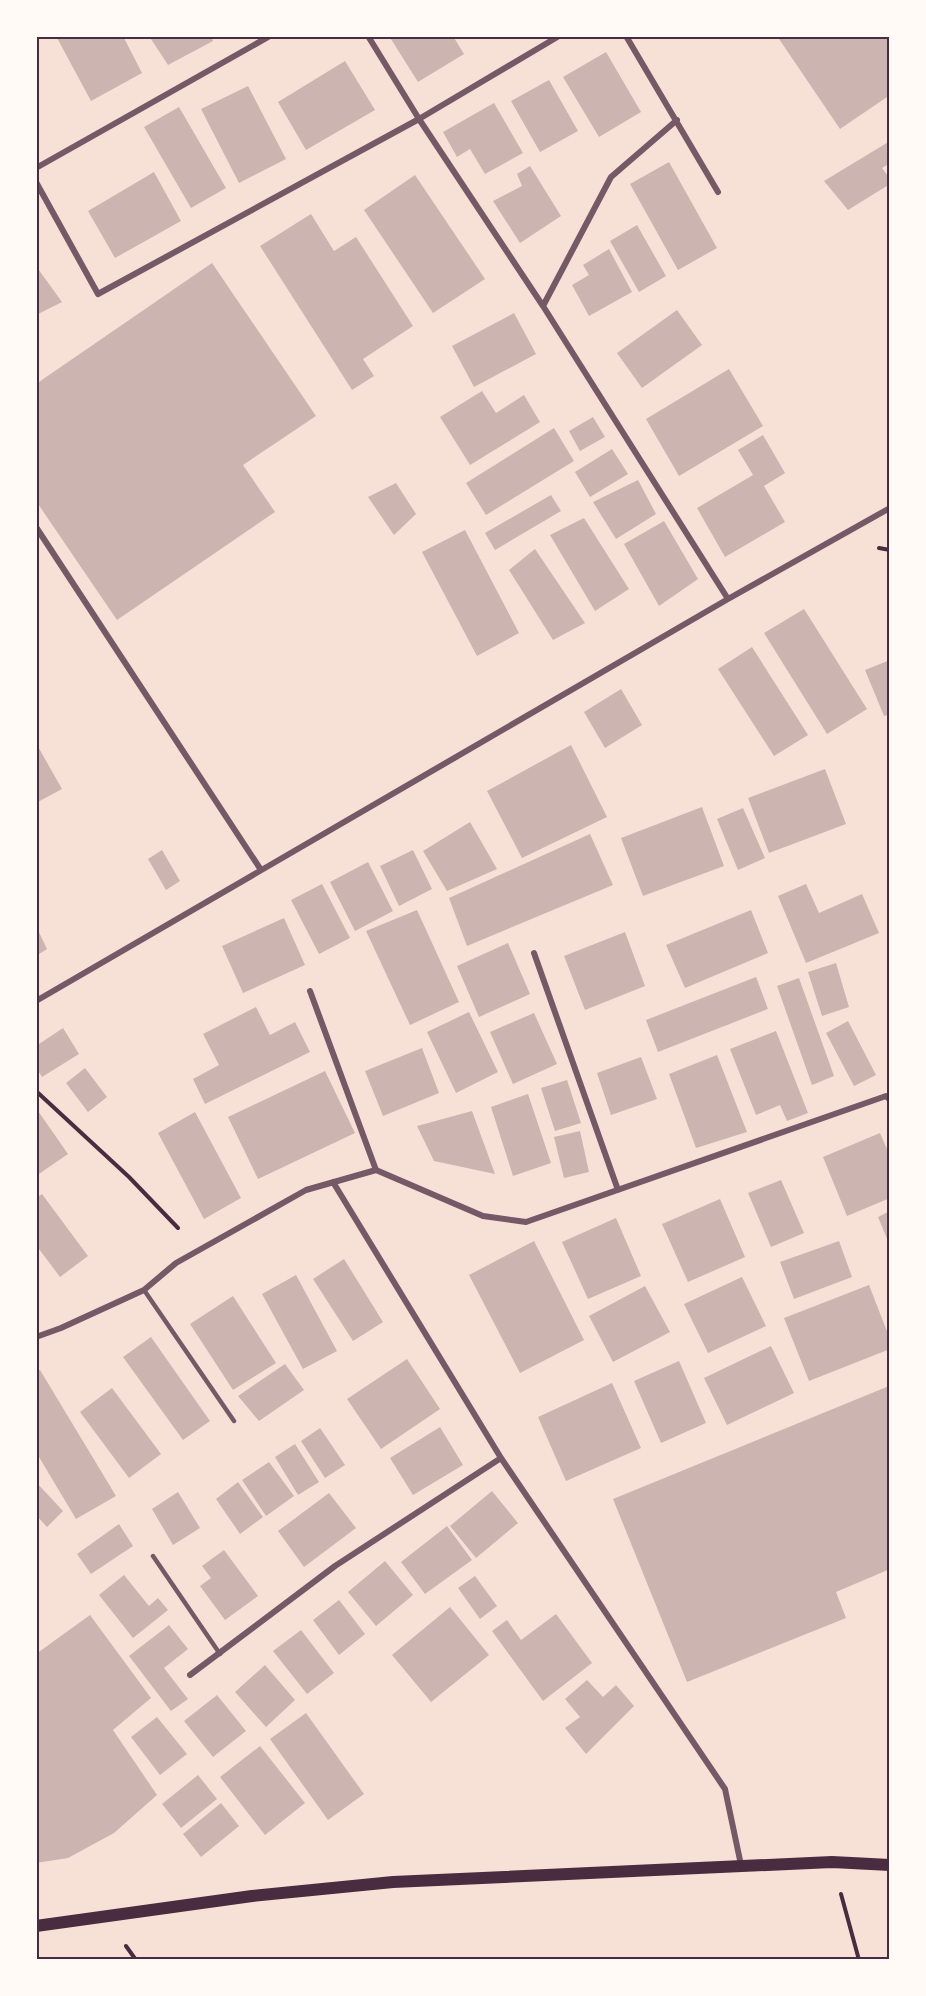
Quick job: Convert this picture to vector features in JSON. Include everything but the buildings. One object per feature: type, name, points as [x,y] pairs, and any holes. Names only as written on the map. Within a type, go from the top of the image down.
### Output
[{"type":"main road","points":[[36,1926],[252,1896],[393,1882],[741,1865],[832,1862],[890,1865]]},
{"type":"street","points":[[36,168],[270,36]]},
{"type":"street","points":[[368,36],[419,119],[543,306],[728,599]]},
{"type":"street","points":[[36,182],[98,294],[419,119],[559,36]]},
{"type":"street","points":[[626,36],[718,192]]},
{"type":"street","points":[[543,306],[611,177],[677,120]]},
{"type":"street","points":[[36,1001],[728,599],[890,508]]},
{"type":"street","points":[[36,527],[261,870]]},
{"type":"street","points":[[534,954],[618,1190]]},
{"type":"street","points":[[310,992],[376,1170]]},
{"type":"street","points":[[36,1337],[144,1290],[176,1263],[306,1190],[376,1170],[483,1216],[526,1222],[886,1096],[890,1100]]},
{"type":"street","points":[[333,1182],[501,1458],[725,1789],[741,1865]]},
{"type":"street","points":[[190,1675],[335,1566],[501,1458]]},
{"type":"lane","points":[[144,1290],[234,1421]]},
{"type":"lane","points":[[153,1556],[220,1654]]},
{"type":"path","points":[[36,1091],[129,1177],[200,1250]]},
{"type":"path","points":[[832,1862],[859,1960]]}]
